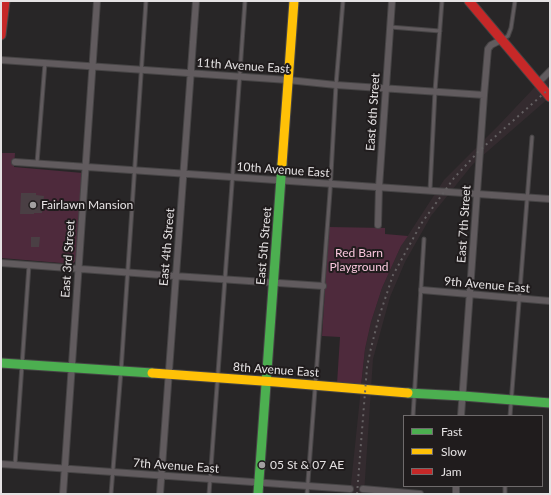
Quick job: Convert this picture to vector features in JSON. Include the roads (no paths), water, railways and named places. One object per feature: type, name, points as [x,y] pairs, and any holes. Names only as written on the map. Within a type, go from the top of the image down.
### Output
[{"type":"main road","points":[[1,35],[6,1]]},
{"type":"main road","name":"East 5th Street","points":[[258,494],[267,381],[272,283],[294,1]]},
{"type":"main road","points":[[468,1],[550,97]]},
{"type":"main road","name":"8th Avenue East","points":[[1,363],[267,381],[414,394],[463,396],[550,403]]},
{"type":"street","name":"East 3rd Street","points":[[63,494],[73,369],[78,268],[87,167],[97,1]]},
{"type":"street","name":"East 4th Street","points":[[160,494],[196,1]]},
{"type":"street","name":"East 6th Street","points":[[378,225],[379,187],[392,1]]},
{"type":"street","name":"East 7th Street","points":[[461,415],[488,49],[491,45],[501,40]]},
{"type":"street","name":"11th Avenue East","points":[[1,60],[484,95]]},
{"type":"street","points":[[538,83],[550,71]]},
{"type":"street","name":"10th Avenue East","points":[[14,162],[184,175],[430,190],[550,200]]},
{"type":"street","points":[[1,263],[323,286]]},
{"type":"street","name":"9th Avenue East","points":[[422,290],[550,301]]},
{"type":"street","name":"7th Avenue East","points":[[1,464],[350,489]]},
{"type":"street","points":[[363,489],[420,494]]},
{"type":"lane","points":[[111,494],[128,273],[146,1]]},
{"type":"lane","points":[[209,494],[245,1]]},
{"type":"lane","points":[[307,494],[343,1]]},
{"type":"lane","points":[[430,190],[435,91],[442,1]]},
{"type":"lane","points":[[501,40],[508,36],[516,1]]},
{"type":"lane","points":[[390,27],[440,31]]},
{"type":"lane","points":[[37,164],[45,63]]},
{"type":"lane","points":[[510,415],[532,137]]},
{"type":"lane","points":[[413,415],[424,239]]},
{"type":"lane","points":[[15,465],[29,264]]},
{"type":"railway","points":[[357,494],[367,367],[379,317],[393,275],[421,224],[454,178],[480,150],[550,88]]},
{"type":"place","name":"Fairlawn Mansion","points":[[33,205]]},
{"type":"place","name":"05 St & 07 AE","points":[[262,465]]},
{"type":"park label","name":"Red Barn Playground","points":[[359,260]]}]
